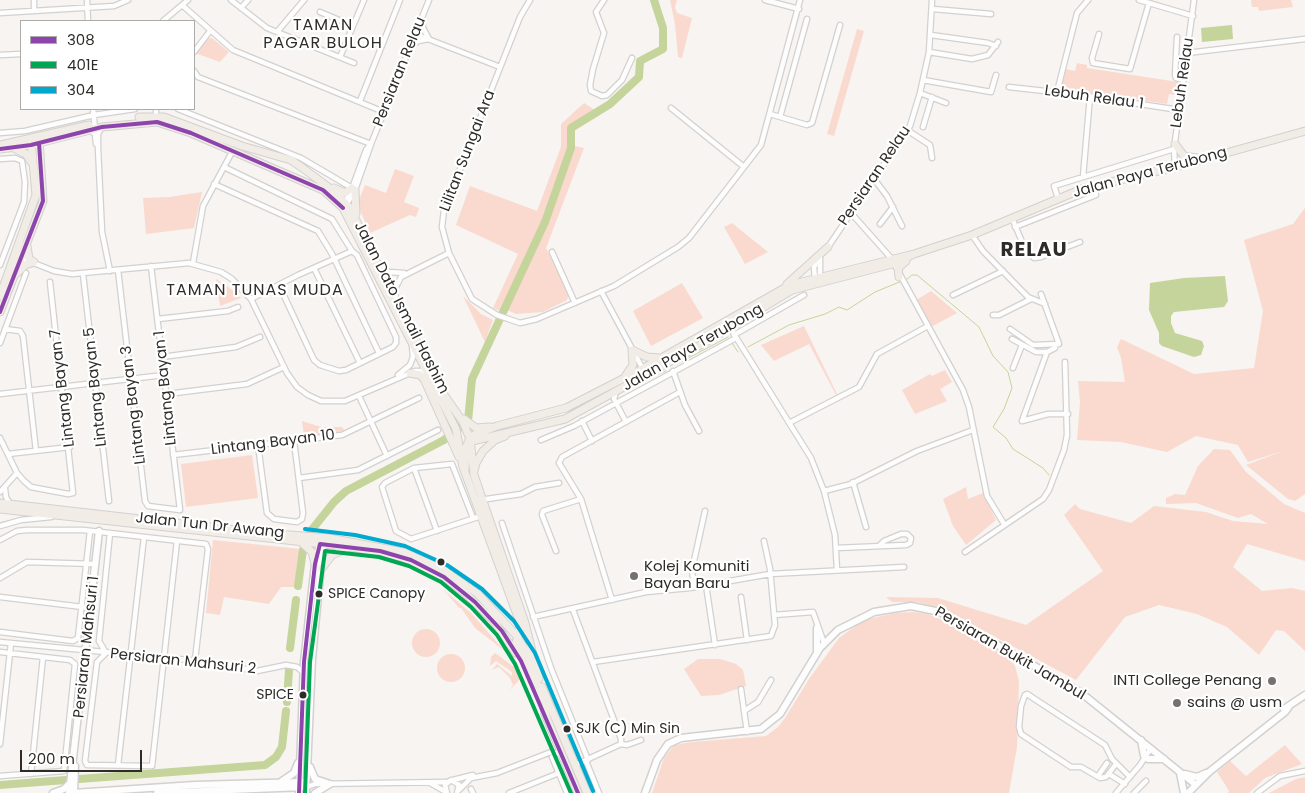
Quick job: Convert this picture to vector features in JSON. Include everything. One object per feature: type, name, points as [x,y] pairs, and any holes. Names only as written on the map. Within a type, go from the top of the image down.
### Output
[{"type":"main road","name":"Jalan Dato Ismail Hashim","points":[[95,128],[126,119],[164,117],[242,146],[291,160],[313,175],[344,205],[358,223],[396,303],[448,403],[465,424],[480,500],[520,622],[517,636]]},
{"type":"main road","name":"Jalan Dato Ismail Hashim","points":[[0,145],[95,128],[148,121],[162,123],[323,190],[344,205],[430,379],[454,434],[465,471],[480,500]]},
{"type":"main road","name":"Jalan Paya Terubong","points":[[469,441],[497,426],[563,410],[624,377],[644,372],[662,357],[792,290],[912,255],[972,235],[1058,198],[1093,186],[1175,167],[1305,132]]},
{"type":"main road","name":"Jalan Dato Ismail Hashim","points":[[0,149],[14,148],[35,140]]},
{"type":"main road","points":[[0,312],[16,259],[21,258],[36,195],[34,168],[35,140]]},
{"type":"main road","points":[[0,296],[43,202],[35,140]]},
{"type":"main road","points":[[1175,146],[1180,154],[1187,157],[1210,158]]},
{"type":"main road","points":[[14,148],[26,154],[34,168]]},
{"type":"main road","points":[[279,172],[289,174],[294,172],[295,166],[291,160]]},
{"type":"main road","points":[[313,175],[343,193],[348,193],[354,189]]},
{"type":"main road","points":[[354,189],[354,205],[358,223]]},
{"type":"main road","points":[[11,275],[34,262],[28,254],[24,241]]},
{"type":"main road","points":[[779,290],[828,247]]},
{"type":"main road","points":[[900,277],[898,268],[912,255]]},
{"type":"main road","name":"Jalan Paya Terubong","points":[[469,441],[565,419],[616,391],[644,372],[727,324],[779,290],[794,283],[818,281]]},
{"type":"main road","points":[[624,377],[633,365],[632,350],[647,357],[662,357]]},
{"type":"main road","points":[[410,372],[420,375],[424,379],[454,434],[469,441],[465,471]]},
{"type":"main road","points":[[465,424],[476,428],[497,426]]},
{"type":"main road","points":[[474,475],[476,463],[488,445],[514,431]]},
{"type":"main road","name":"Jalan Tun Dr Awang","points":[[0,503],[263,533],[329,538],[390,549],[429,562],[470,587],[494,609],[517,636],[539,679],[587,793]]},
{"type":"main road","name":"Jalan Tun Dr Awang","points":[[0,509],[321,543],[380,551],[411,560],[444,577],[466,593],[493,620],[511,644],[526,671],[578,793]]},
{"type":"main road","name":"Jalan Dato Ismail Hashim","points":[[485,515],[510,577],[525,623],[539,679]]},
{"type":"main road","points":[[263,533],[321,543],[329,538]]},
{"type":"main road","points":[[300,541],[312,552],[318,566],[332,555],[351,547]]},
{"type":"main road","points":[[494,609],[503,614],[511,614],[513,603]]},
{"type":"main road","points":[[517,636],[516,644],[538,686],[546,719]]},
{"type":"street","points":[[34,0],[34,11]]},
{"type":"street","points":[[87,0],[88,20]]},
{"type":"street","points":[[0,13],[119,5],[128,0]]},
{"type":"street","points":[[164,20],[188,0]]},
{"type":"street","points":[[232,0],[259,24],[354,62]]},
{"type":"street","points":[[241,8],[248,0]]},
{"type":"street","points":[[277,32],[304,0]]},
{"type":"street","points":[[340,57],[364,0]]},
{"type":"street","points":[[360,101],[400,0]]},
{"type":"street","name":"Persiaran Relau","points":[[344,205],[354,189],[429,0]]},
{"type":"street","name":"Lilitan Sungai Ara","points":[[530,0],[520,18],[444,210],[442,234],[472,300],[497,315],[514,322],[528,322],[601,291],[622,281],[682,244],[761,145],[800,0]]},
{"type":"street","points":[[604,0],[596,12],[604,34],[593,69],[590,85],[591,91],[602,96],[607,94],[622,80],[632,58]]},
{"type":"street","points":[[765,0],[799,9]]},
{"type":"street","name":"Persiaran Relau","points":[[818,281],[814,267],[907,130],[920,93],[929,52],[933,9],[932,0]]},
{"type":"street","points":[[1057,92],[1077,13],[1088,0]]},
{"type":"street","points":[[1139,0],[1193,16]]},
{"type":"street","name":"Lebuh Relau","points":[[1175,167],[1179,110],[1194,0]]},
{"type":"street","points":[[1099,34],[1092,58],[1093,63],[1097,66],[1130,69],[1149,3]]},
{"type":"street","points":[[182,5],[233,50],[384,112]]},
{"type":"street","points":[[933,9],[991,14]]},
{"type":"street","points":[[320,12],[353,26]]},
{"type":"street","points":[[422,16],[423,28],[428,39]]},
{"type":"street","points":[[780,117],[807,19]]},
{"type":"street","points":[[770,114],[807,125],[812,123],[840,25]]},
{"type":"street","points":[[195,51],[210,31]]},
{"type":"street","points":[[415,34],[500,67]]},
{"type":"street","points":[[929,52],[972,59],[986,56],[997,44],[931,35]]},
{"type":"street","points":[[1177,37],[1178,56],[1175,75],[1176,78],[1184,80]]},
{"type":"street","points":[[409,49],[418,41],[428,39]]},
{"type":"street","points":[[1188,53],[1305,39]]},
{"type":"street","points":[[0,55],[20,54]]},
{"type":"street","points":[[195,72],[198,77],[371,144]]},
{"type":"street","points":[[923,80],[989,93],[992,91],[996,75]]},
{"type":"street","name":"Lebuh Relau 1","points":[[1009,87],[1090,96],[1179,110]]},
{"type":"street","points":[[920,93],[946,102]]},
{"type":"street","points":[[1083,177],[1090,96]]},
{"type":"street","points":[[923,127],[932,97]]},
{"type":"street","points":[[671,108],[744,167]]},
{"type":"street","points":[[93,110],[98,148]]},
{"type":"street","points":[[0,133],[25,131],[94,115],[128,110]]},
{"type":"street","points":[[156,110],[156,117]]},
{"type":"street","points":[[181,110],[301,158],[354,189]]},
{"type":"street","points":[[95,128],[98,134],[102,232],[110,271]]},
{"type":"street","points":[[907,130],[930,145],[932,158]]},
{"type":"street","points":[[1058,198],[1054,186],[1175,146]]},
{"type":"street","points":[[193,263],[203,206],[232,152]]},
{"type":"street","points":[[0,159],[15,158],[22,161],[25,182],[24,202],[0,265]]},
{"type":"street","points":[[224,167],[328,215],[338,226],[352,252],[357,255],[396,337],[396,343],[393,348],[343,371],[317,363],[279,285]]},
{"type":"street","points":[[874,179],[893,207],[902,226]]},
{"type":"street","points":[[214,184],[316,230],[332,254],[380,354]]},
{"type":"street","name":"Jalan Paya Terubong","points":[[1015,227],[1096,195],[1093,186]]},
{"type":"street","points":[[880,224],[893,207]]},
{"type":"street","points":[[851,213],[892,261],[926,327],[963,390],[987,496],[1004,524]]},
{"type":"street","points":[[1012,218],[1026,252],[1034,258],[1080,242]]},
{"type":"street","points":[[972,235],[978,245],[1031,299],[1045,304]]},
{"type":"street","points":[[252,299],[314,268],[352,252]]},
{"type":"street","points":[[552,252],[575,303]]},
{"type":"street","points":[[396,303],[396,285],[406,273],[449,253]]},
{"type":"street","points":[[21,258],[54,271],[83,274],[193,263],[227,276],[252,299],[284,367],[297,386],[308,396],[321,401],[340,402],[359,396],[393,378],[410,372],[421,371],[430,379]]},
{"type":"street","points":[[376,259],[389,272],[406,273]]},
{"type":"street","name":"Lintang Bayan 1","points":[[151,266],[180,510]]},
{"type":"street","points":[[314,268],[360,364]]},
{"type":"street","name":"Lintang Bayan 3","points":[[118,270],[146,501],[148,506],[180,510]]},
{"type":"street","points":[[953,295],[1003,271]]},
{"type":"street","points":[[0,343],[26,273]]},
{"type":"street","name":"Lintang Bayan 5","points":[[83,274],[109,501]]},
{"type":"street","name":"Lintang Bayan 7","points":[[17,473],[31,487],[72,494],[74,491],[50,282]]},
{"type":"street","points":[[601,291],[644,372]]},
{"type":"street","points":[[1012,339],[1034,352],[1047,352],[1056,348],[1057,344],[1041,294]]},
{"type":"street","points":[[541,440],[582,421],[615,401],[673,371],[804,295]]},
{"type":"street","points":[[994,315],[1014,308],[1031,299]]},
{"type":"street","points":[[158,319],[228,311],[238,306]]},
{"type":"street","points":[[727,324],[811,458],[824,491],[835,535],[837,570]]},
{"type":"street","points":[[789,423],[859,387],[872,360],[877,354],[926,327]]},
{"type":"street","points":[[5,329],[20,331],[23,336],[36,451]]},
{"type":"street","points":[[1010,329],[1033,345],[1057,344]]},
{"type":"street","points":[[162,357],[236,347],[260,337]]},
{"type":"street","points":[[393,378],[410,365],[413,352],[410,340]]},
{"type":"street","points":[[1013,368],[1022,345]]},
{"type":"street","points":[[1047,352],[1022,421],[1048,414],[1068,414]]},
{"type":"street","points":[[965,552],[1046,495],[1064,450],[1068,414],[1065,362]]},
{"type":"street","points":[[167,394],[247,384],[284,367]]},
{"type":"street","points":[[673,371],[685,405],[699,431]]},
{"type":"street","points":[[0,394],[164,375]]},
{"type":"street","points":[[616,391],[615,401],[626,422]]},
{"type":"street","points":[[612,600],[581,499],[559,463],[562,458],[680,392]]},
{"type":"street","points":[[359,396],[388,456]]},
{"type":"street","points":[[606,397],[615,401]]},
{"type":"street","name":"Lintang Bayan 10","points":[[173,455],[342,435],[419,398]]},
{"type":"street","points":[[582,421],[592,441]]},
{"type":"street","points":[[299,478],[358,470],[438,430]]},
{"type":"street","points":[[824,491],[853,482],[917,451],[973,430]]},
{"type":"street","points":[[0,438],[17,473],[2,490],[11,505]]},
{"type":"street","points":[[258,445],[266,509],[272,518],[294,522],[302,518],[294,441]]},
{"type":"street","points":[[8,454],[70,447]]},
{"type":"street","points":[[473,518],[452,464],[414,468],[385,482],[382,487],[396,531],[412,539],[485,515]]},
{"type":"street","points":[[414,468],[438,531]]},
{"type":"street","points":[[853,482],[866,527]]},
{"type":"street","points":[[480,500],[521,494],[534,487],[559,483]]},
{"type":"street","points":[[556,550],[542,515],[543,511],[581,499]]},
{"type":"street","points":[[694,587],[692,570],[705,511]]},
{"type":"street","points":[[0,526],[21,520],[65,516]]},
{"type":"street","points":[[502,523],[550,668],[599,793]]},
{"type":"street","points":[[0,632],[75,640],[79,637],[90,530]]},
{"type":"street","points":[[0,540],[17,531],[90,530],[206,544],[208,547],[195,660]]},
{"type":"street","name":"Persiaran Mahsuri 1","points":[[69,793],[72,783],[99,532]]},
{"type":"street","name":"Persiaran Mahsuri 1","points":[[110,533],[100,641],[106,653],[97,662],[87,765],[91,767],[152,766],[165,658]]},
{"type":"street","points":[[836,548],[906,545],[911,538],[907,534],[901,534],[884,540],[880,545]]},
{"type":"street","points":[[118,766],[144,537]]},
{"type":"street","points":[[165,658],[177,541]]},
{"type":"street","points":[[593,662],[771,636],[775,628],[770,574],[764,541]]},
{"type":"street","points":[[299,787],[304,672],[321,543]]},
{"type":"street","points":[[0,578],[27,562],[96,564]]},
{"type":"street","points":[[307,787],[318,566]]},
{"type":"street","points":[[533,617],[573,610],[652,591],[694,587],[770,574],[904,567]]},
{"type":"street","points":[[510,577],[519,574]]},
{"type":"street","points":[[706,585],[714,645]]},
{"type":"street","points":[[0,597],[91,608]]},
{"type":"street","points":[[741,597],[747,640]]},
{"type":"street","name":"Persiaran Bukit Jambul","points":[[645,793],[660,754],[675,740],[686,737],[761,730],[780,714],[824,643],[844,625],[874,612],[911,606],[934,610],[1080,692],[1196,785]]},
{"type":"street","points":[[573,610],[622,739],[621,744]]},
{"type":"street","points":[[774,615],[813,612],[824,643]]},
{"type":"street","points":[[818,630],[830,637]]},
{"type":"street","points":[[816,655],[818,630]]},
{"type":"street","name":"Persiaran Mahsuri 2","points":[[0,642],[86,652],[195,660],[261,671],[286,665],[297,667],[304,672]]},
{"type":"street","points":[[0,744],[11,643]]},
{"type":"street","points":[[0,652],[74,661],[64,771],[0,776]]},
{"type":"street","points":[[31,774],[42,657]]},
{"type":"street","points":[[744,711],[758,702],[771,680]]},
{"type":"street","points":[[741,689],[748,732]]},
{"type":"street","points":[[1116,764],[1106,777],[1098,776],[1081,767],[1071,767],[1021,734],[1019,727],[1021,706],[1025,695],[1028,694],[1105,745],[1116,764],[1130,777]]},
{"type":"street","points":[[1179,772],[1186,793],[1263,725],[1305,695]]},
{"type":"street","points":[[575,765],[621,744],[626,746],[641,740]]},
{"type":"street","points":[[1142,740],[1146,758]]},
{"type":"street","points":[[556,742],[551,753],[567,793]]},
{"type":"street","points":[[1116,793],[1153,749]]},
{"type":"street","points":[[74,793],[195,785],[280,785],[307,787],[315,784],[430,783],[498,773],[551,753],[561,754]]},
{"type":"street","points":[[157,793],[280,785],[294,773],[300,756]]},
{"type":"street","points":[[1146,758],[1164,758]]},
{"type":"street","points":[[308,761],[315,779],[330,784]]},
{"type":"street","points":[[1098,776],[1107,762]]},
{"type":"street","points":[[1257,793],[1280,776],[1305,771]]},
{"type":"street","points":[[1179,772],[1197,777],[1209,772]]},
{"type":"street","points":[[509,793],[559,773]]},
{"type":"street","points":[[1109,774],[1125,784]]},
{"type":"street","points":[[458,792],[471,776]]},
{"type":"street","points":[[450,781],[457,782],[458,792]]},
{"type":"street","points":[[447,793],[444,788],[450,781]]},
{"type":"street","points":[[1134,793],[1146,781]]},
{"type":"street","points":[[53,793],[64,790],[72,783],[88,792]]},
{"type":"street","name":"Persiaran Mahsuri 1","points":[[72,783],[74,793]]},
{"type":"street","points":[[430,783],[447,793]]},
{"type":"street","points":[[316,793],[330,784]]},
{"type":"street","points":[[280,785],[290,793]]},
{"type":"shaded area","points":[[670,0],[677,0],[675,7],[677,13],[692,18],[682,58],[678,57],[675,24]]},
{"type":"shaded area","points":[[1251,0],[1291,0],[1293,7],[1259,11],[1258,7],[1252,7]]},
{"type":"shaded area","points":[[1232,25],[1233,39],[1202,42],[1201,28]]},
{"type":"shaded area","points":[[857,29],[864,31],[834,136],[827,134]]},
{"type":"shaded area","points":[[207,38],[212,38],[229,52],[220,62],[195,53]]},
{"type":"shaded area","points":[[1077,63],[1087,65],[1087,68],[1178,82],[1176,95],[1169,94],[1167,104],[1061,88],[1066,69],[1075,71]]},
{"type":"shaded area","points":[[584,103],[595,110],[569,127],[569,147],[542,220],[500,311],[493,308],[518,254],[456,225],[470,186],[537,211],[561,147],[561,124]]},
{"type":"shaded area","points":[[575,146],[584,148],[546,248],[569,293],[567,300],[543,312],[516,314],[507,310],[549,219]]},
{"type":"shaded area","points":[[395,169],[414,176],[404,202],[419,208],[416,217],[410,215],[370,233],[360,210],[359,200],[365,185],[386,193]]},
{"type":"shaded area","points":[[202,192],[194,228],[146,234],[143,198],[169,197]]},
{"type":"shaded area","points":[[1305,208],[1305,494],[1295,501],[1288,499],[1246,465],[1283,451],[1248,462],[1238,445],[1196,436],[1167,452],[1121,442],[1077,440],[1080,402],[1078,381],[1125,382],[1117,347],[1121,339],[1194,374],[1254,368],[1263,311],[1244,240],[1293,224]]},
{"type":"shaded area","points":[[732,223],[768,252],[745,264],[724,227]]},
{"type":"shaded area","points":[[1225,276],[1228,301],[1224,307],[1174,312],[1171,316],[1171,323],[1175,333],[1202,341],[1204,346],[1201,355],[1194,357],[1162,346],[1159,343],[1159,333],[1149,310],[1150,283],[1184,278]]},
{"type":"shaded area","points":[[216,279],[226,285],[241,298],[220,306]]},
{"type":"shaded area","points":[[682,283],[703,318],[651,346],[633,311]]},
{"type":"shaded area","points":[[931,291],[957,313],[931,327],[916,300]]},
{"type":"shaded area","points":[[463,296],[481,314],[493,320],[485,342]]},
{"type":"shaded area","points":[[804,326],[836,395],[809,344],[774,361],[761,345]]},
{"type":"shaded area","points":[[945,370],[952,382],[940,389],[947,401],[915,414],[902,390],[930,374],[932,376]]},
{"type":"shaded area","points":[[302,421],[321,427],[342,427],[345,431],[304,436]]},
{"type":"shaded area","points":[[1214,449],[1230,450],[1246,472],[1284,504],[1305,513],[1305,561],[1247,544],[1233,567],[1262,591],[1292,588],[1305,591],[1305,651],[1284,631],[1276,630],[1259,655],[1227,627],[1197,614],[1159,605],[1125,617],[1076,680],[943,609],[917,602],[892,602],[886,597],[938,598],[1026,625],[1103,571],[1064,515],[1075,504],[1080,509],[1131,523],[1154,506],[1206,512],[1233,521],[1268,524],[1251,514],[1238,518],[1196,503],[1166,504],[1166,498],[1175,494],[1185,495],[1198,466]]},
{"type":"shaded area","points":[[252,455],[258,498],[186,507],[181,464]]},
{"type":"shaded area","points":[[966,487],[968,499],[983,493],[996,520],[966,545],[953,526],[943,499]]},
{"type":"shaded area","points":[[213,540],[301,549],[296,587],[281,587],[269,604],[224,597],[220,615],[206,613]]},
{"type":"shaded area","points":[[443,589],[471,613],[503,649],[509,649],[515,659],[475,628],[461,608]]},
{"type":"shaded area","points":[[913,612],[928,614],[957,626],[995,648],[1009,658],[1015,666],[1019,681],[1017,747],[1009,793],[652,793],[664,758],[674,745],[766,736],[778,727],[785,718],[809,679],[839,638],[868,619],[896,613]]},
{"type":"shaded area","points":[[426,629],[436,633],[440,643],[436,653],[426,657],[416,653],[412,643],[416,633]]},
{"type":"shaded area","points":[[495,653],[514,667],[520,679],[510,690],[513,685],[510,678],[499,667],[492,670],[497,664],[512,676],[512,672],[496,661],[490,666],[491,657]]},
{"type":"shaded area","points":[[451,654],[461,658],[465,668],[461,678],[451,682],[441,678],[437,668],[441,658]]},
{"type":"shaded area","points":[[698,659],[720,659],[736,664],[743,670],[746,686],[719,695],[701,696],[684,669]]},
{"type":"shaded area","points":[[1285,745],[1302,764],[1265,778],[1249,793],[1228,793],[1229,791],[1217,772],[1230,761],[1246,776]]},
{"type":"shaded area","points":[[1305,777],[1305,793],[1269,793],[1296,779]]},
{"type":"waterway","points":[[310,532],[334,502],[346,491],[444,440],[468,421],[472,379],[545,222],[571,148],[571,128],[610,104],[639,77],[640,61],[663,49],[663,28],[654,0]]},
{"type":"waterway","points":[[906,280],[912,275],[917,275],[979,327],[993,356],[1008,372],[1012,388],[1004,409],[993,427],[1006,438],[1013,449],[1043,468],[1049,475]]},
{"type":"waterway","points":[[748,347],[789,325],[825,314],[839,307],[847,310],[875,292],[902,281]]},
{"type":"waterway","points":[[677,364],[728,337]]},
{"type":"waterway","points":[[732,343],[738,352]]},
{"type":"waterway","points":[[659,374],[666,371]]},
{"type":"waterway","points":[[298,586],[303,550]]},
{"type":"waterway","points":[[290,648],[296,600]]},
{"type":"waterway","points":[[287,702],[289,669]]},
{"type":"waterway","points":[[79,779],[265,765],[276,757],[282,747],[286,711]]},
{"type":"waterway","points":[[0,785],[66,780]]},
{"type":"transit line","name":"308","points":[[0,149],[31,145],[102,127],[157,122],[191,133],[323,190],[343,208]]},
{"type":"transit line","name":"308","points":[[0,312],[43,201],[39,143]]},
{"type":"transit line","name":"304","points":[[305,529],[355,535],[405,546],[447,565],[482,589],[514,621],[535,653],[593,791]]},
{"type":"transit line","name":"308","points":[[299,793],[304,662],[315,564],[320,544],[380,551],[411,560],[444,577],[475,602],[502,631],[521,661],[578,793]]},
{"type":"transit line","name":"401E","points":[[305,793],[310,662],[325,551],[379,557],[409,566],[441,582],[471,607],[497,635],[515,664],[571,793]]},
{"type":"place","name":"Kolej Komuniti Bayan Baru","points":[[634,576]]},
{"type":"place","name":"SPICE Canopy","points":[[319,594]]},
{"type":"place","name":"INTI College Penang","points":[[1272,681]]},
{"type":"place","name":"SPICE","points":[[303,695]]},
{"type":"place","name":"sains @ usm","points":[[1177,703]]},
{"type":"place","name":"SJK (C) Min Sin","points":[[567,729]]},
{"type":"district","name":"TAMAN PAGAR BULOH","points":[[323,35]]},
{"type":"district","name":"RELAU","points":[[1034,251]]},
{"type":"district","name":"TAMAN TUNAS MUDA","points":[[255,291]]}]
